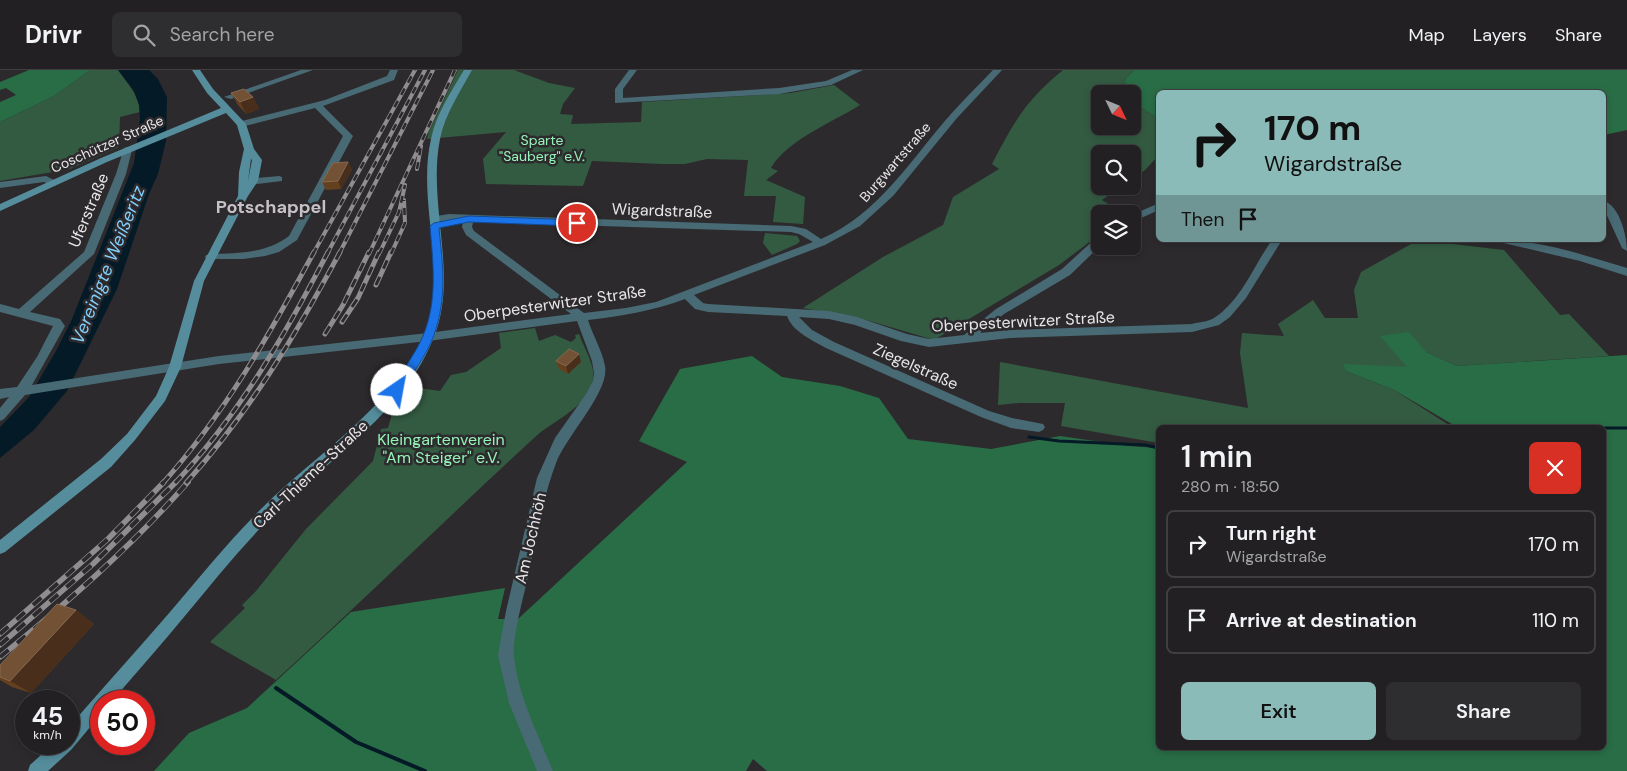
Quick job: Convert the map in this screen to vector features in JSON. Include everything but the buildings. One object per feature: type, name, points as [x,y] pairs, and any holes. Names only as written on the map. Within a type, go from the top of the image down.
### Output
[{"type":"street","points":[[0,548],[106,463],[131,437],[161,398],[175,367],[193,294],[215,257],[243,196],[242,186],[246,166],[245,157],[249,149],[241,124],[210,90],[196,70]]},
{"type":"street","points":[[228,97],[309,70]]},
{"type":"street","points":[[241,124],[317,105],[388,80],[392,77],[394,70]]},
{"type":"street","name":"Carl-Thieme-Straße","points":[[112,690],[257,522],[308,472],[384,406],[405,379],[428,337],[437,306],[440,279],[431,178],[435,139],[442,120],[468,70]]},
{"type":"street","points":[[633,70],[619,89],[618,101],[779,92],[828,83],[859,70]]},
{"type":"street","name":"Burgwartstraße","points":[[686,294],[821,243],[850,228],[870,214],[890,194],[967,102],[998,70]]},
{"type":"street","points":[[215,257],[268,253],[278,249],[293,238],[348,136],[317,105]]},
{"type":"street","name":"Coschützer Straße","points":[[0,208],[126,150],[227,109]]},
{"type":"street","name":"Uferstraße","points":[[20,313],[89,254],[121,174],[126,150]]},
{"type":"street","points":[[0,185],[46,179],[53,183]]},
{"type":"street","points":[[257,181],[279,179]]},
{"type":"street","points":[[1606,206],[1609,208],[1627,248]]},
{"type":"street","points":[[1141,214],[1156,207]]},
{"type":"street","points":[[469,219],[467,227],[470,233],[581,316]]},
{"type":"street","name":"Wigardstraße","points":[[434,222],[469,219],[791,229],[802,230],[821,243]]},
{"type":"street","name":"Oberpesterwitzer Straße","points":[[0,394],[238,357],[428,337],[581,316],[640,310],[686,294],[699,306],[708,308],[816,313],[841,317],[921,342],[939,343],[1010,334],[1192,328],[1218,321],[1232,308],[1276,242]]},
{"type":"street","points":[[1512,242],[1582,258],[1627,272]]},
{"type":"street","points":[[966,340],[973,332],[997,315],[1068,270],[1091,248]]},
{"type":"street","points":[[0,308],[56,322],[59,326],[37,366],[0,416]]},
{"type":"street","name":"Ziegelstraße","points":[[793,313],[792,318],[800,327],[830,345],[985,414],[1011,424],[1039,427]]},
{"type":"street","name":"Am Jochhöh","points":[[545,771],[518,703],[506,655],[513,611],[544,478],[551,458],[562,437],[596,386],[600,374],[598,363],[581,316]]},
{"type":"street","name":"Carl-Thieme-Straße","points":[[80,727],[90,715]]},
{"type":"street","points":[[36,771],[53,755]]},
{"type":"green space","points":[[29,70],[90,70],[54,96],[0,122],[0,102],[16,95],[6,88],[0,90],[0,82]]},
{"type":"green space","points":[[90,70],[118,70],[137,100],[140,112],[120,117],[119,147],[70,169],[0,181],[0,122],[54,96]]},
{"type":"green space","name":"Sparte \"Sauberg\" e.V.","points":[[458,70],[514,70],[549,83],[575,88],[563,104],[560,114],[573,115],[571,124],[641,122],[642,102],[791,93],[834,85],[860,105],[811,132],[778,158],[771,168],[778,171],[766,180],[805,197],[803,224],[773,222],[776,196],[744,196],[748,160],[707,159],[685,164],[592,161],[583,186],[486,184],[483,159],[506,132],[427,139]]},
{"type":"green space","points":[[1063,70],[1134,70],[1124,81],[1126,85],[1091,85],[1091,135],[1141,135],[1141,107],[1156,117],[1156,158],[1141,173],[1141,145],[1091,145],[1091,195],[1109,195],[1102,200],[1110,205],[1091,205],[1091,241],[1059,265],[934,340],[870,321],[803,308],[883,257],[943,225],[953,197],[999,169],[992,164],[1014,124],[1039,92]]},
{"type":"green space","points":[[1134,70],[1627,70],[1627,130],[1606,135],[1606,90],[1156,90],[1156,117],[1141,107],[1141,85],[1126,85],[1124,81]]},
{"type":"green space","points":[[765,233],[797,236],[800,241],[772,255],[763,243]]},
{"type":"green space","points":[[1411,244],[1453,244],[1504,250],[1560,315],[1569,314],[1609,356],[1457,366],[1426,352],[1408,367],[1346,371],[1394,390],[1449,425],[1156,425],[1156,442],[1061,426],[1065,403],[998,405],[1000,362],[1248,408],[1240,353],[1242,333],[1284,336],[1278,324],[1313,300],[1325,318],[1358,318],[1354,290],[1361,272]]},
{"type":"green space","name":"Kleingartenverein \"Am Steiger\" e.V.","points":[[535,328],[539,341],[555,335],[571,342],[576,338],[575,335],[579,334],[593,369],[593,381],[584,399],[576,407],[534,438],[276,680],[210,642],[245,608],[242,605],[256,591],[306,529],[373,461],[381,429],[388,428],[394,407],[412,387],[440,391],[451,375],[466,372],[501,348],[499,333]]},
{"type":"green space","points":[[1409,332],[1426,352],[1457,366],[1627,355],[1627,771],[767,771],[753,759],[746,771],[154,771],[189,733],[247,708],[351,612],[505,588],[498,619],[518,619],[687,462],[639,441],[680,369],[752,356],[782,377],[840,386],[879,398],[908,439],[991,449],[1060,436],[1129,446],[1156,448],[1156,750],[1606,750],[1606,425],[1454,425],[1394,390],[1346,371],[1343,364],[1407,367],[1380,336]]},
{"type":"water","name":"Vereinigte Weißeritz","points":[[118,70],[149,70],[158,79],[167,97],[166,141],[158,174],[149,194],[117,289],[67,391],[34,430],[0,458],[0,427],[29,397],[56,351],[72,319],[134,163],[140,119],[139,105],[134,91]]},
{"type":"waterway","points":[[1606,428],[1627,428]]},
{"type":"waterway","points":[[1029,437],[1059,441],[1145,445],[1156,447]]},
{"type":"waterway","points":[[276,688],[356,742],[425,771]]},
{"type":"railway","points":[[313,254],[415,70]]},
{"type":"railway","points":[[327,254],[425,70]]},
{"type":"railway","points":[[339,254],[433,70]]},
{"type":"railway","points":[[369,254],[455,70]]},
{"type":"railway","points":[[417,169],[421,146]]},
{"type":"railway","points":[[379,254],[399,212],[405,185]]},
{"type":"railway","points":[[391,254],[405,223],[404,200]]},
{"type":"railway","points":[[163,483],[186,456],[227,401],[263,343],[314,252]]},
{"type":"railway","points":[[175,483],[220,430],[240,402],[278,344],[328,252]]},
{"type":"railway","points":[[186,483],[251,401],[306,314],[340,252]]},
{"type":"railway","points":[[325,334],[343,305],[369,252]]},
{"type":"railway","points":[[342,322],[358,298],[379,252]]},
{"type":"railway","points":[[376,285],[391,252]]},
{"type":"railway","points":[[0,634],[108,539],[164,482]]},
{"type":"railway","points":[[0,657],[98,574],[188,482]]},
{"type":"railway","points":[[0,645],[93,564],[175,483]]},
{"type":"district","name":"Potschappel","points":[[271,207]]},
{"type":"route","points":[[397,390],[428,337],[437,306],[440,279],[436,261],[434,226],[469,219],[577,223]]}]
